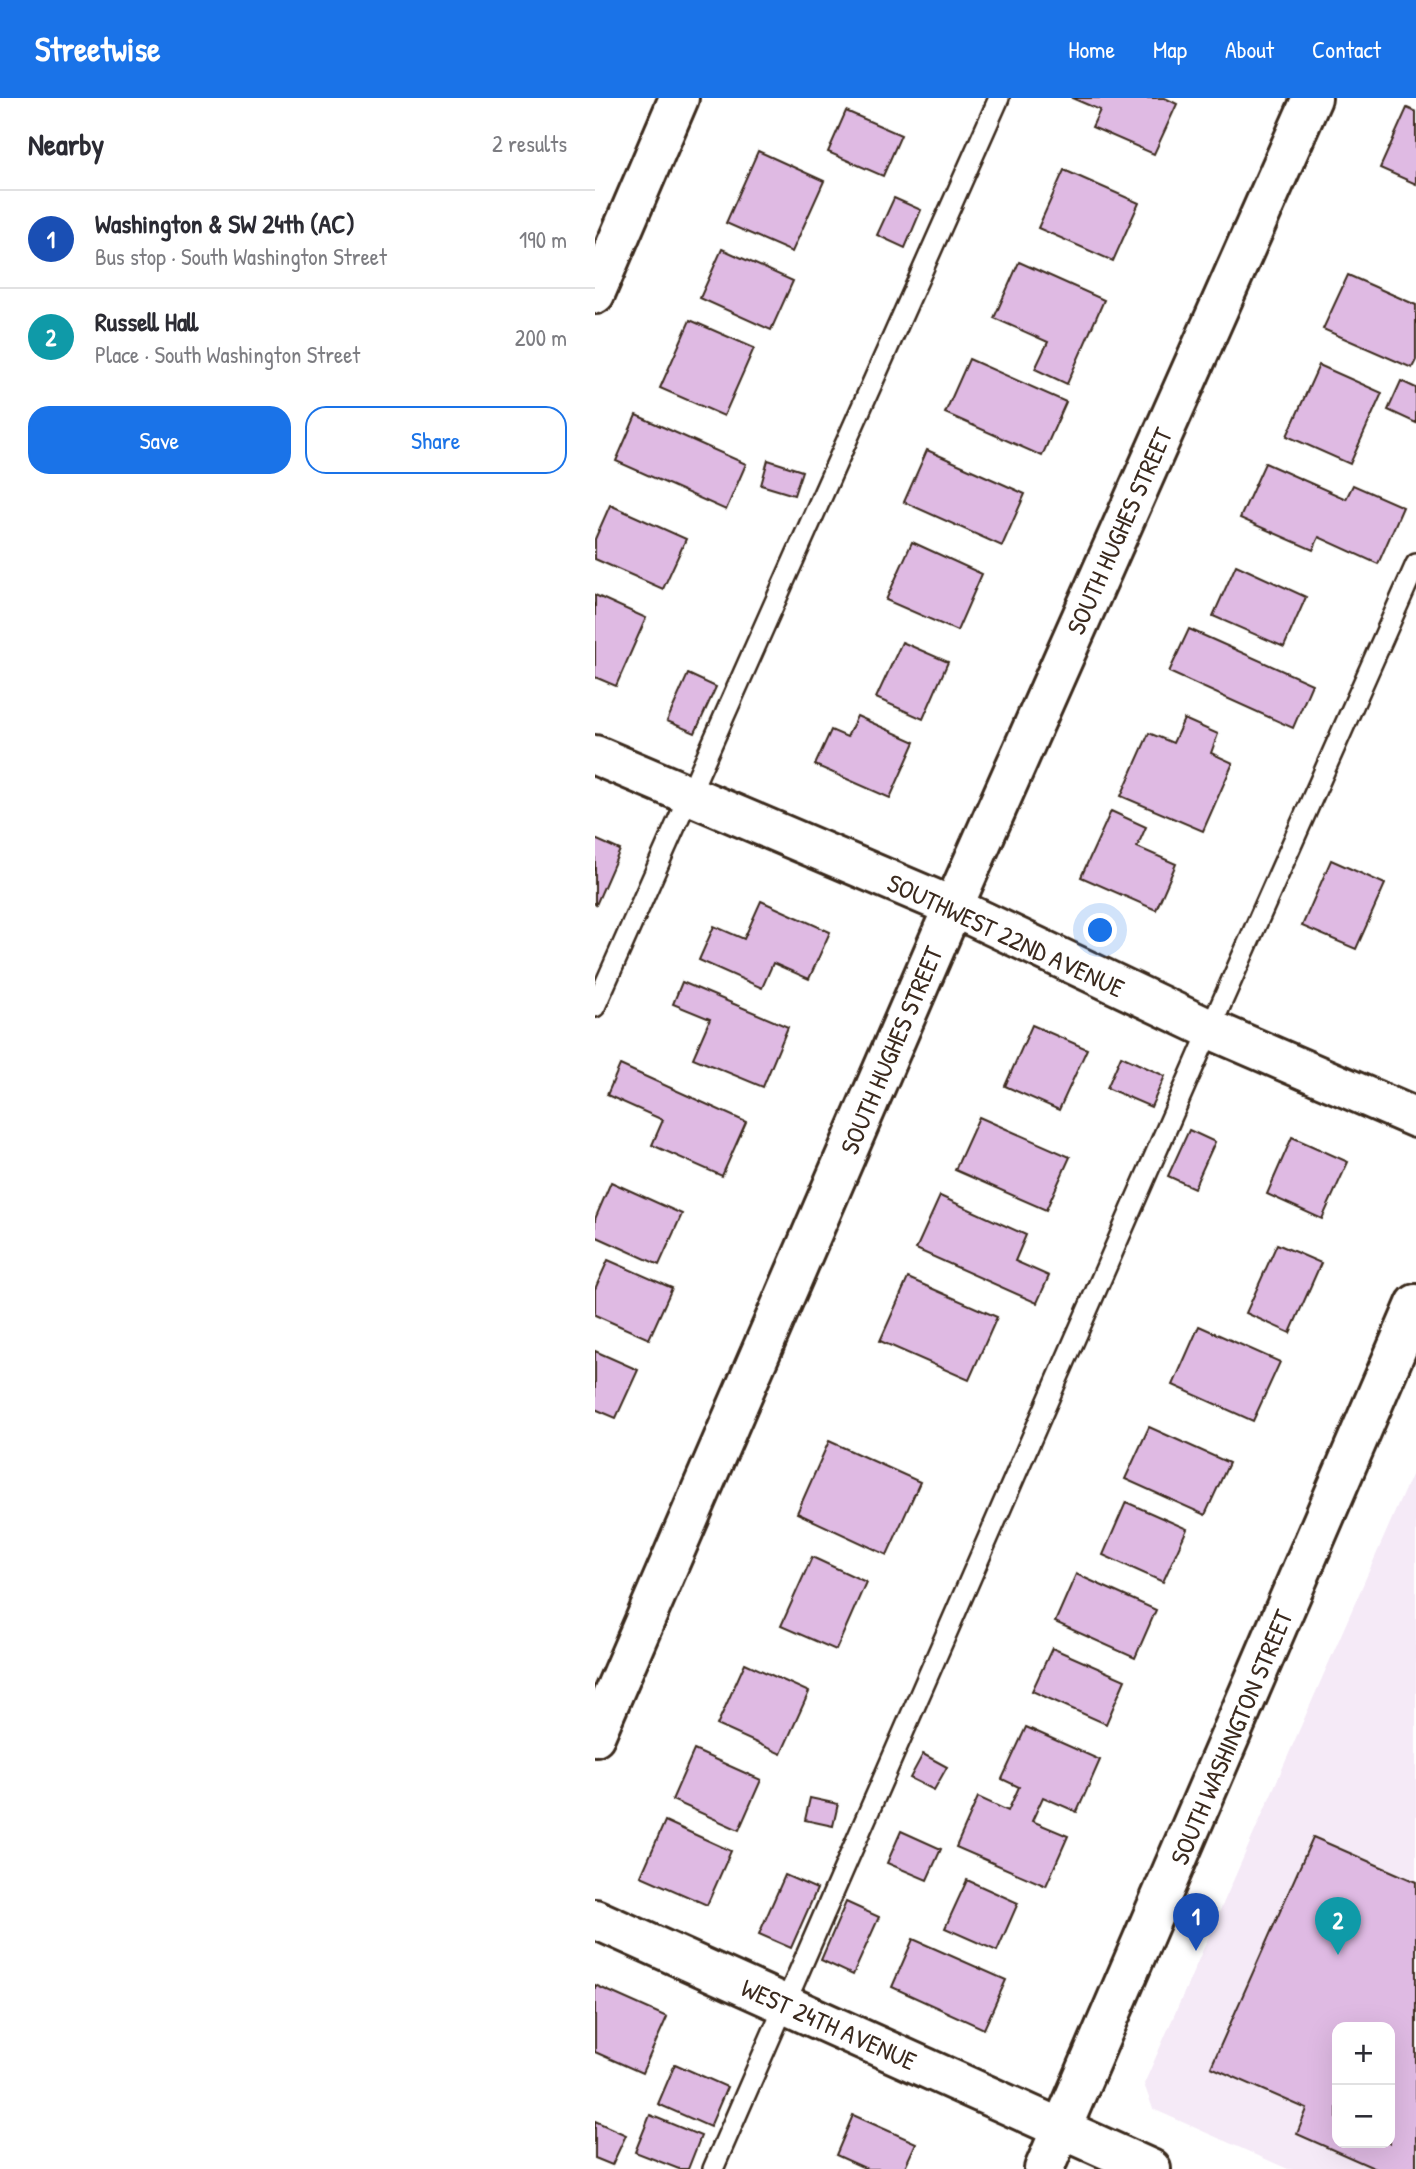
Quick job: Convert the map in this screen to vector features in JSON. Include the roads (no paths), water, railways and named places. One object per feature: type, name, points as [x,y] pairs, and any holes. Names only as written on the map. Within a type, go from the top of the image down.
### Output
[{"type":"street","points":[[595,294],[680,98]]},
{"type":"street","name":"SOUTH HUGHES STREET","points":[[595,1736],[953,907],[1312,98]]},
{"type":"street","name":"SOUTHWEST 22ND AVENUE","points":[[595,755],[953,907],[1210,1029],[1416,1118]]},
{"type":"street","name":"SOUTH WASHINGTON STREET","points":[[1044,2169],[1416,1304]]},
{"type":"street","name":"WEST 24TH AVENUE","points":[[595,1919],[1151,2169]]},
{"type":"lane","points":[[595,1007],[687,794],[999,98]]},
{"type":"lane","points":[[713,2169],[787,2005],[1210,1029],[1416,565]]},
{"type":"place","name":"Washington & SW 24th (AC)","points":[[1196,1951]]},
{"type":"place","name":"Russell Hall","points":[[1338,1955]]}]
